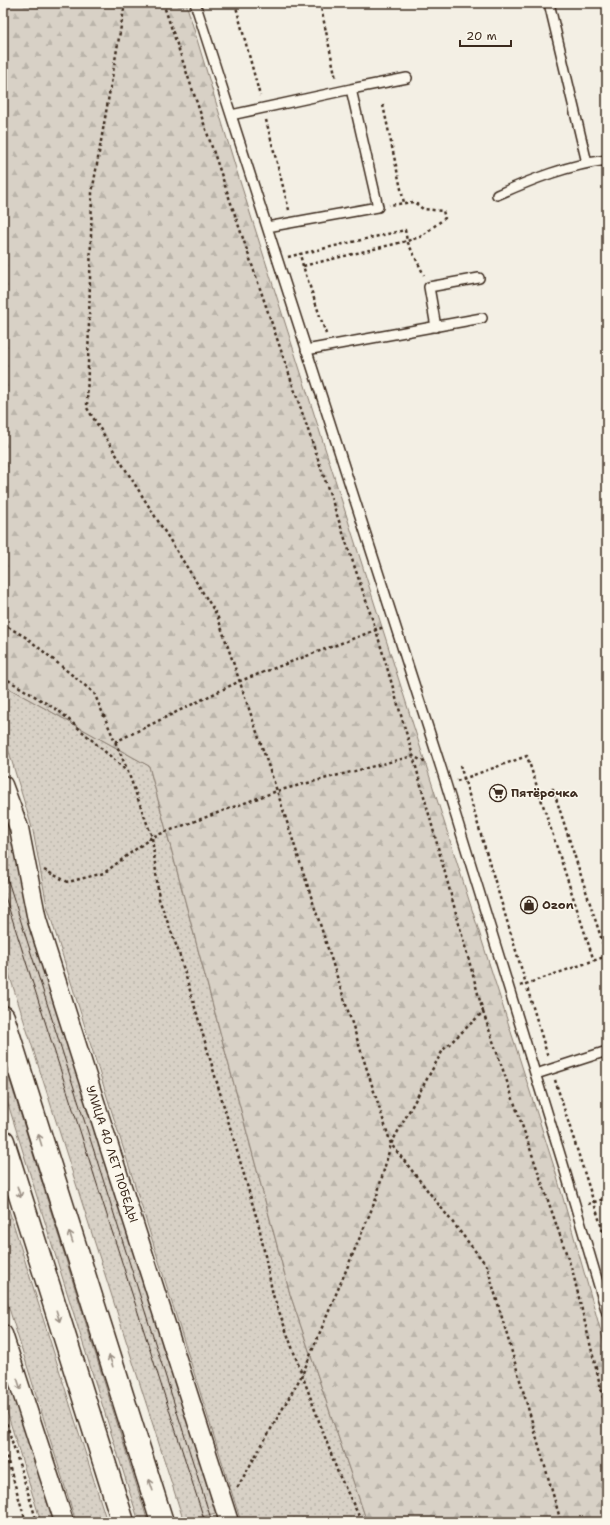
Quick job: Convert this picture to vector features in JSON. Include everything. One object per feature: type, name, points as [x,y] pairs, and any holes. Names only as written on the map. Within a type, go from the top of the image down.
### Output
[{"type":"main road","points":[[3,1017],[162,1522]]},
{"type":"main road","points":[[3,1141],[123,1522]]},
{"type":"street","name":"УЛИЦА 40 ЛЕТ ПОБЕДЫ","points":[[3,784],[19,828],[36,920],[227,1515]]},
{"type":"street","points":[[3,1334],[64,1522]]},
{"type":"lane","points":[[196,3],[442,771],[576,1208],[605,1295],[607,1312]]},
{"type":"lane","points":[[549,3],[587,163]]},
{"type":"lane","points":[[231,115],[407,78]]},
{"type":"lane","points":[[267,227],[378,207],[351,89]]},
{"type":"lane","points":[[497,195],[538,176],[587,163],[607,160]]},
{"type":"lane","points":[[436,327],[429,287],[479,278]]},
{"type":"lane","points":[[306,350],[482,318]]},
{"type":"lane","points":[[536,1074],[607,1051]]},
{"type":"path","points":[[125,3],[92,194],[87,408],[217,614],[277,791],[391,1144],[487,1266],[561,1522]]},
{"type":"path","points":[[163,3],[376,630],[413,756],[483,1012],[573,1273],[607,1414]]},
{"type":"path","points":[[384,105],[404,203]]},
{"type":"path","points":[[303,266],[420,237],[445,218],[443,211],[423,209],[414,202],[378,207]]},
{"type":"path","points":[[328,340],[300,254],[405,230],[407,241],[429,287]]},
{"type":"path","points":[[3,624],[26,638],[94,693],[128,772],[152,837],[159,899],[179,953],[259,1226],[273,1294],[338,1473],[362,1522]]},
{"type":"path","points":[[115,742],[240,681],[394,624]]},
{"type":"path","points":[[3,676],[59,711],[128,772]]},
{"type":"path","points":[[26,861],[68,882],[104,873],[152,837],[277,791],[413,756],[442,771]]},
{"type":"path","points":[[446,785],[528,756],[594,961]]},
{"type":"path","points":[[460,765],[552,1069],[607,1244]]},
{"type":"path","points":[[509,989],[607,956],[553,789],[540,793]]},
{"type":"path","points":[[227,1515],[302,1375],[376,1199],[391,1144],[443,1050],[483,1012]]},
{"type":"path","points":[[576,1208],[607,1198]]},
{"type":"path","points":[[3,1412],[37,1522]]},
{"type":"path","points":[[3,1445],[26,1522]]},
{"type":"green space","points":[[3,3],[186,3],[237,172],[555,1170],[607,1353],[607,1522],[367,1522],[290,1294],[149,766],[3,685]]},
{"type":"green space","points":[[3,685],[149,766],[290,1294],[367,1522],[241,1522],[47,906],[33,831],[3,732]]},
{"type":"green space","points":[[3,789],[219,1512],[184,1522],[3,955]]},
{"type":"green space","points":[[3,1058],[148,1522],[139,1522],[3,1088]]},
{"type":"green space","points":[[3,1191],[107,1522],[76,1522],[3,1289]]},
{"type":"green space","points":[[3,1352],[57,1522],[41,1522],[3,1399]]},
{"type":"tram line","points":[[3,865],[212,1522]]},
{"type":"tram line","points":[[3,890],[205,1522]]},
{"type":"place","name":"Пятёрочка","points":[[498,793]]},
{"type":"place","name":"Ozon","points":[[529,905]]}]
